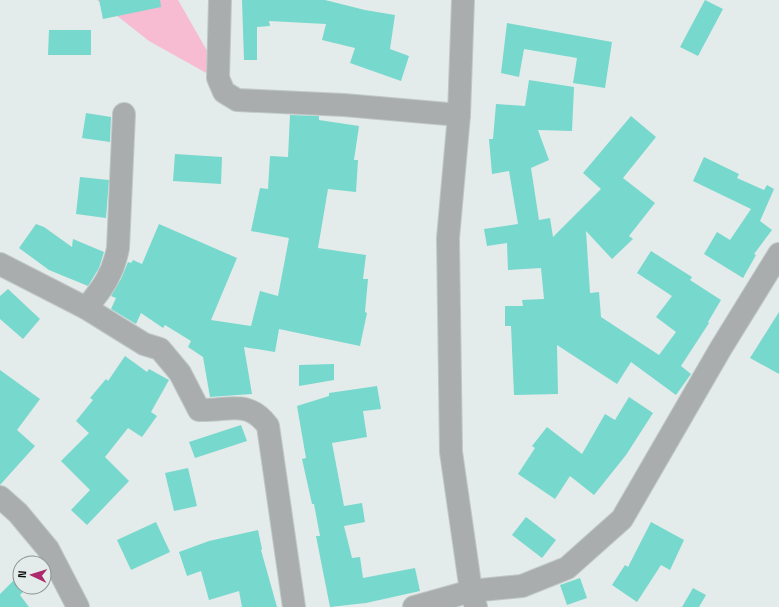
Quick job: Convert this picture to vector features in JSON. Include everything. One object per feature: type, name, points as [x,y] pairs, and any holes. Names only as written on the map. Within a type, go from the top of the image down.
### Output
[{"type":"street","points":[[220,0],[218,78],[224,92],[237,100],[344,105],[459,115]]},
{"type":"street","points":[[463,0],[459,115],[448,238],[452,452],[473,599]]},
{"type":"street","points":[[86,308],[105,286],[115,263],[118,248],[124,114]]},
{"type":"street","points":[[414,607],[473,599],[522,586],[567,568],[622,519],[721,348],[779,254]]},
{"type":"street","points":[[0,264],[86,308],[144,344],[160,349],[180,373],[199,410],[247,408],[261,416],[268,426],[294,607]]},
{"type":"street","points":[[0,497],[18,513],[48,549],[78,607]]},
{"type":"shaded area","points":[[97,0],[178,0],[226,84],[149,41]]},
{"type":"building","points":[[99,0],[160,0],[161,7],[103,19]]},
{"type":"building","points":[[242,0],[325,0],[365,10],[395,15],[390,49],[409,56],[401,81],[350,63],[355,48],[322,40],[326,24],[269,21],[270,26],[257,27],[257,60],[244,60]]},
{"type":"building","points":[[705,0],[723,9],[698,56],[680,47]]},
{"type":"building","points":[[507,23],[612,42],[605,88],[573,83],[577,58],[524,49],[519,77],[501,73]]},
{"type":"building","points":[[49,30],[91,30],[91,55],[48,55]]},
{"type":"building","points":[[529,80],[574,87],[572,131],[538,130],[549,160],[531,168],[539,220],[550,218],[553,237],[601,189],[583,173],[631,116],[656,137],[623,178],[655,203],[629,236],[633,239],[612,259],[586,231],[590,293],[599,292],[601,317],[659,355],[676,332],[656,317],[672,296],[637,273],[651,251],[692,277],[690,280],[721,300],[708,322],[709,323],[681,366],[691,374],[676,395],[631,362],[617,384],[557,345],[558,394],[514,395],[511,326],[505,326],[505,306],[523,306],[522,300],[544,299],[541,268],[508,270],[507,243],[487,246],[484,229],[518,224],[509,171],[492,174],[489,139],[493,139],[496,104],[525,106]]},
{"type":"building","points":[[86,113],[111,117],[110,142],[82,138]]},
{"type":"building","points":[[290,115],[319,116],[319,120],[359,126],[354,160],[358,160],[356,192],[328,189],[318,248],[366,255],[363,279],[368,279],[365,312],[367,313],[360,346],[279,329],[275,352],[244,347],[252,394],[210,397],[203,357],[188,347],[191,341],[165,325],[163,328],[141,313],[136,324],[111,309],[116,298],[111,296],[121,279],[128,262],[131,263],[133,260],[142,264],[159,224],[237,258],[211,320],[251,326],[260,291],[278,296],[289,238],[251,231],[260,188],[268,189],[270,156],[288,157]]},
{"type":"building","points":[[175,154],[222,157],[221,184],[173,181]]},
{"type":"building","points":[[704,157],[739,174],[737,178],[764,190],[767,185],[774,189],[760,221],[772,230],[754,254],[756,255],[743,278],[704,254],[717,232],[730,240],[751,209],[693,181]]},
{"type":"building","points":[[80,177],[109,180],[106,218],[76,214]]},
{"type":"building","points":[[36,224],[44,227],[72,247],[73,239],[104,252],[99,268],[88,286],[49,270],[19,248]]},
{"type":"building","points":[[8,289],[40,319],[23,339],[0,319],[0,296]]},
{"type":"building","points":[[779,312],[779,374],[750,358]]},
{"type":"building","points":[[125,356],[147,372],[149,369],[169,380],[151,412],[157,416],[142,437],[128,428],[105,457],[129,481],[87,525],[71,510],[90,490],[61,461],[89,433],[76,421],[93,400],[90,398],[106,379],[108,381]]},
{"type":"building","points":[[334,364],[334,380],[299,386],[299,365]]},
{"type":"building","points":[[0,370],[40,399],[17,430],[35,446],[0,485]]},
{"type":"building","points":[[377,386],[381,409],[363,411],[367,437],[332,443],[344,506],[362,503],[365,522],[344,526],[352,558],[360,557],[363,578],[415,568],[420,591],[366,603],[330,607],[316,536],[320,536],[314,504],[312,504],[302,459],[306,458],[297,406],[329,396],[329,393]]},
{"type":"building","points":[[629,397],[653,413],[626,455],[594,495],[570,476],[555,499],[518,474],[535,448],[532,446],[547,427],[582,454],[605,414],[615,420]]},
{"type":"building","points":[[241,425],[247,441],[195,458],[189,442]]},
{"type":"building","points":[[188,468],[197,506],[174,511],[165,473]]},
{"type":"building","points":[[526,517],[556,540],[542,558],[512,535]]},
{"type":"building","points":[[156,522],[170,552],[131,570],[117,540]]},
{"type":"building","points":[[651,522],[684,540],[670,570],[661,565],[637,602],[612,585],[625,565],[628,567]]},
{"type":"building","points":[[258,530],[261,550],[277,607],[242,607],[239,591],[209,600],[201,571],[187,576],[179,552],[209,541]]},
{"type":"building","points":[[580,578],[587,598],[567,605],[560,585]]},
{"type":"building","points":[[12,582],[12,595],[20,595],[29,607],[0,607],[0,594]]},
{"type":"building","points":[[693,588],[706,595],[699,607],[682,607]]}]
